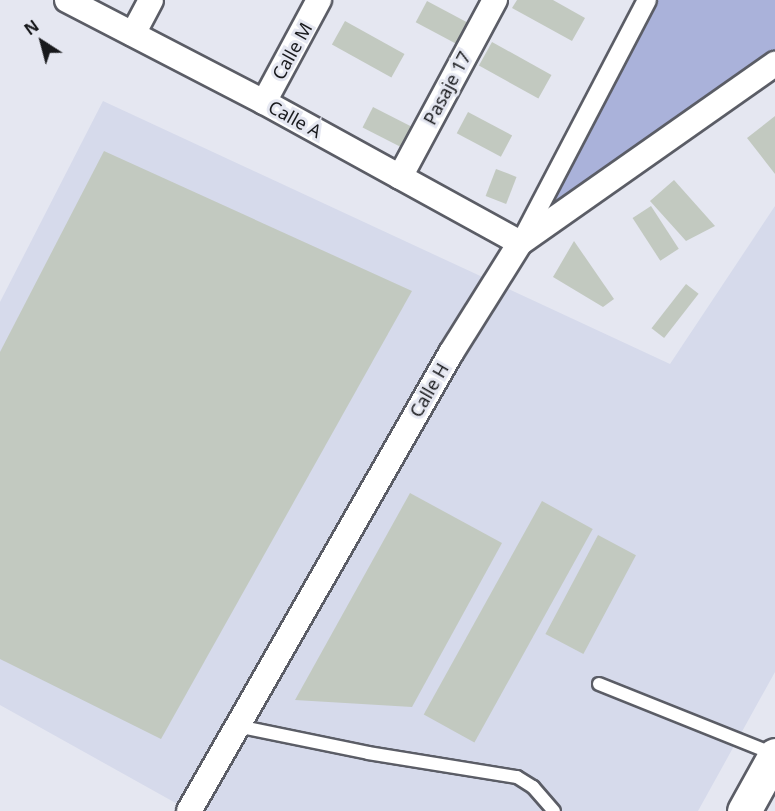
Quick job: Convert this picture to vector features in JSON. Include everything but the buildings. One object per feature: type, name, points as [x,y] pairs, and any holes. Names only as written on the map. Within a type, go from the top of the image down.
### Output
[{"type":"main road","points":[[744,811],[775,755]]},
{"type":"street","name":"Calle A","points":[[67,0],[264,102],[520,243]]},
{"type":"street","points":[[133,34],[151,0]]},
{"type":"street","name":"Calle M","points":[[264,102],[320,0]]},
{"type":"street","name":"Pasaje 17","points":[[400,177],[495,0]]},
{"type":"street","points":[[520,243],[647,0]]},
{"type":"street","name":"Calle H","points":[[189,811],[451,353],[520,243],[775,64]]},
{"type":"lane","points":[[599,684],[775,755]]},
{"type":"lane","points":[[237,726],[368,753],[517,777],[533,787],[554,811]]},
{"type":"shaded area","points":[[654,0],[775,0],[775,53],[537,219]]},
{"type":"shaded area","points":[[103,101],[670,364],[775,206],[775,672],[698,811],[190,811],[0,705],[0,302]]}]
